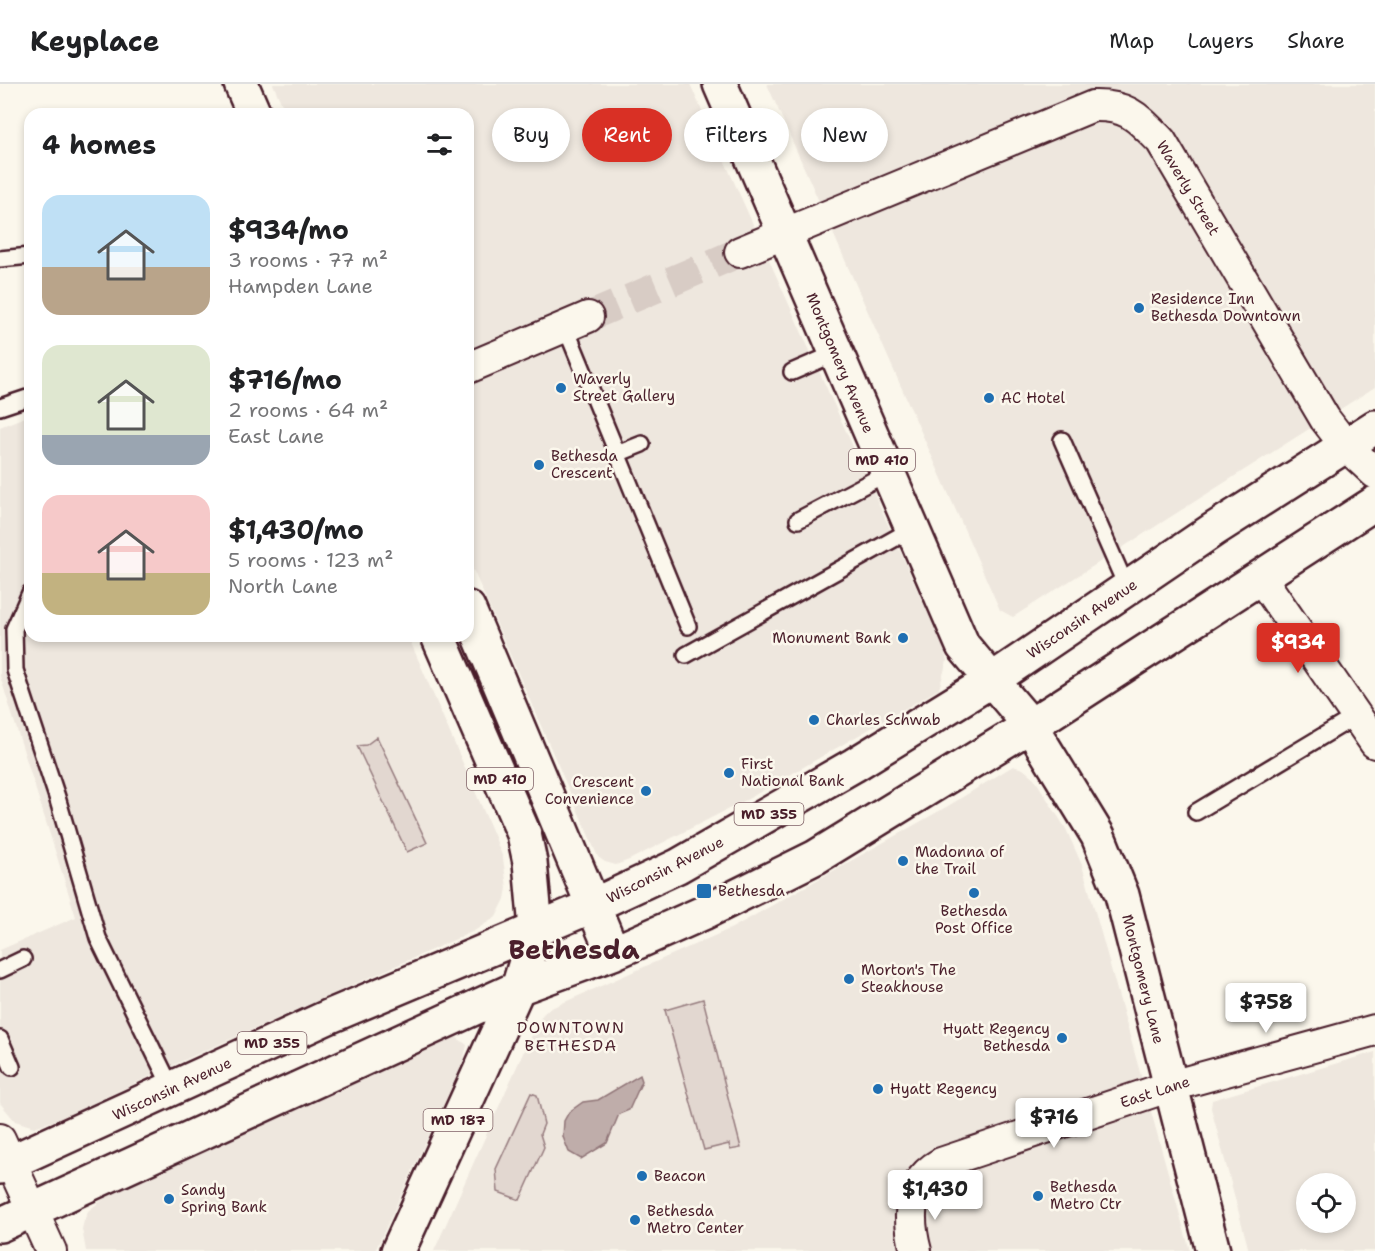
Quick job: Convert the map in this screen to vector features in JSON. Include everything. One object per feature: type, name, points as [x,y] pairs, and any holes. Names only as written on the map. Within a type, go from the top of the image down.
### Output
[{"type":"main road","points":[[241,84],[251,108]]},
{"type":"main road","name":"Montgomery Avenue","points":[[720,84],[963,646],[1030,725]]},
{"type":"main road","name":"Wisconsin Avenue","points":[[4,1156],[172,1089],[328,1017],[592,906],[678,866],[844,771],[992,680],[1127,588],[1375,427]]},
{"type":"main road","points":[[0,1225],[204,1129],[518,988],[613,953],[703,913],[816,857],[1030,725],[1375,503]]},
{"type":"main road","points":[[474,622],[613,953]]},
{"type":"main road","name":"MD 410","points":[[441,642],[524,834],[530,862],[536,929]]},
{"type":"main road","name":"Montgomery Lane","points":[[1030,725],[1098,836],[1118,885],[1213,1251]]},
{"type":"main road","name":"MD 187","points":[[398,1251],[518,988],[536,929]]},
{"type":"street","name":"Waverly Street","points":[[740,252],[1093,106],[1125,109],[1137,116],[1161,141],[1325,419],[1345,445],[1375,473]]},
{"type":"street","points":[[474,365],[577,321]]},
{"type":"street","points":[[1261,578],[1375,743]]},
{"type":"street","name":"East Lane","points":[[916,1251],[910,1211],[915,1190],[921,1178],[941,1163],[1171,1086],[1375,1030]]},
{"type":"street","points":[[4,1156],[34,1210],[51,1251]]},
{"type":"lane","points":[[0,259],[24,257]]},
{"type":"lane","points":[[577,321],[617,454],[688,626]]},
{"type":"lane","points":[[792,372],[836,353]]},
{"type":"lane","points":[[0,407],[24,399]]},
{"type":"lane","points":[[1062,440],[1127,588]]},
{"type":"lane","points":[[617,454],[642,444]]},
{"type":"lane","points":[[798,520],[887,472]]},
{"type":"lane","points":[[686,655],[912,529]]},
{"type":"lane","points":[[24,606],[14,629],[15,670],[57,796],[98,938],[172,1089]]},
{"type":"lane","points":[[1196,812],[1356,716]]},
{"type":"lane","points":[[0,970],[23,959]]},
{"type":"lane","points":[[0,1039],[12,1067]]},
{"type":"shaded area","points":[[273,84],[690,84],[701,108],[684,108],[684,162],[725,162],[943,647],[947,661],[939,689],[748,799],[616,865],[598,857],[474,572],[474,108],[283,108]]},
{"type":"shaded area","points":[[767,84],[1375,84],[1375,387],[1013,617],[1000,610],[802,162],[888,162],[888,108],[801,108],[801,161],[789,134],[789,108],[778,108]]},
{"type":"shaded area","points":[[24,417],[24,642],[411,642],[494,835],[503,858],[507,888],[505,899],[496,917],[474,931],[193,1056],[59,1119],[34,1127],[15,1121],[0,1103],[0,950],[76,917],[0,676],[0,427]]},
{"type":"shaded area","points":[[377,737],[427,843],[407,852],[357,746],[366,745]]},
{"type":"shaded area","points":[[1013,766],[1023,769],[1034,778],[1066,829],[1082,865],[1190,1251],[434,1251],[532,1033],[543,1014],[549,1009],[732,928],[948,806]]},
{"type":"shaded area","points":[[703,999],[741,1148],[730,1150],[729,1144],[704,1150],[665,1010]]},
{"type":"shaded area","points":[[456,1037],[467,1045],[463,1062],[375,1251],[86,1251],[82,1229],[84,1221],[88,1211],[106,1197]]},
{"type":"shaded area","points":[[1375,1052],[1375,1251],[1249,1251],[1211,1108],[1212,1100]]},
{"type":"shaded area","points":[[640,1075],[642,1081],[629,1110],[619,1114],[607,1143],[581,1159],[569,1152],[563,1137],[564,1121],[569,1112],[583,1102],[598,1100]]},
{"type":"shaded area","points":[[531,1093],[537,1095],[544,1124],[540,1134],[544,1147],[520,1200],[498,1192],[496,1169]]},
{"type":"tunnel","points":[[588,317],[740,252]]},
{"type":"place","name":"Residence Inn Bethesda Downtown","points":[[1139,308]]},
{"type":"place","name":"Waverly Street Gallery","points":[[561,388]]},
{"type":"place","name":"AC Hotel","points":[[989,398]]},
{"type":"place","name":"Bethesda Crescent","points":[[539,465]]},
{"type":"place","name":"Monument Bank","points":[[903,638]]},
{"type":"place","name":"Charles Schwab","points":[[814,720]]},
{"type":"place","name":"First National Bank","points":[[729,773]]},
{"type":"place","name":"Crescent Convenience","points":[[646,791]]},
{"type":"place","name":"Madonna of the Trail","points":[[903,861]]},
{"type":"place","name":"Bethesda","points":[[704,891]]},
{"type":"place","name":"Bethesda Post Office","points":[[974,893]]},
{"type":"place","name":"Morton's The Steakhouse","points":[[849,979]]},
{"type":"place","name":"Hyatt Regency Bethesda","points":[[1062,1038]]},
{"type":"place","name":"Hyatt Regency","points":[[878,1089]]},
{"type":"place","name":"Beacon","points":[[642,1176]]},
{"type":"place","name":"Bethesda Metro Ctr","points":[[1038,1196]]},
{"type":"place","name":"Sandy Spring Bank","points":[[169,1199]]},
{"type":"place","name":"Bethesda Metro Center","points":[[635,1220]]},
{"type":"district","name":"Bethesda","points":[[574,949]]},
{"type":"district","name":"DOWNTOWN BETHESDA","points":[[571,1036]]}]
